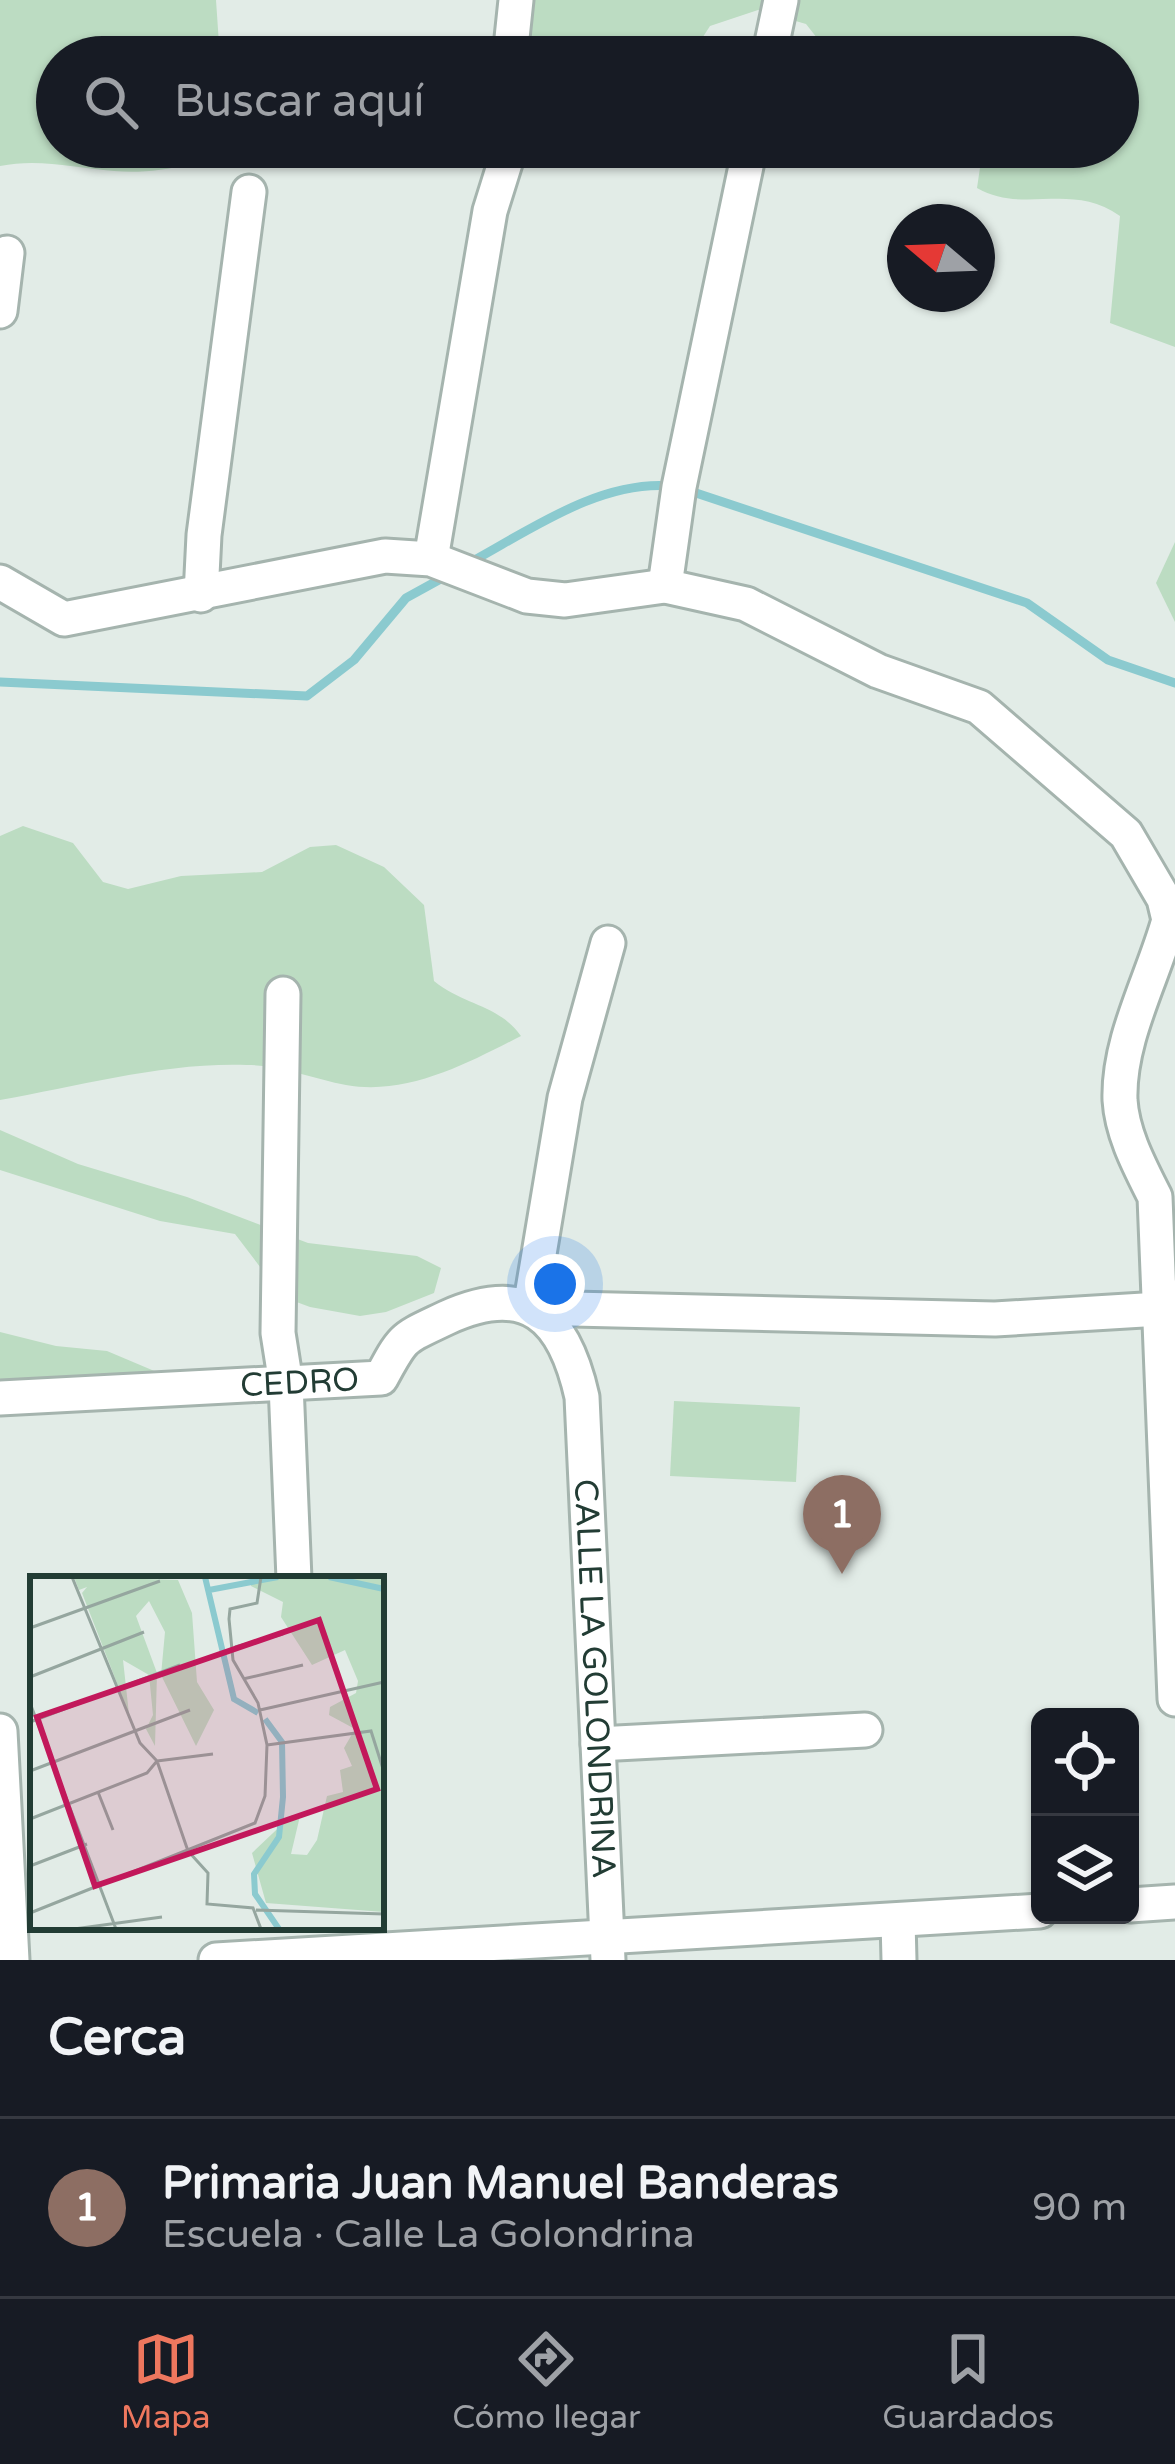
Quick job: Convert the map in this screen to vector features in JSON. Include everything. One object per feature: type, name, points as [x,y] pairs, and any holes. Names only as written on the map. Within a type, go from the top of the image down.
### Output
[{"type":"street","points":[[512,36],[516,0]]},
{"type":"street","points":[[773,36],[781,0]]},
{"type":"street","points":[[431,559],[490,211],[503,168]]},
{"type":"street","points":[[665,586],[679,487],[746,168]]},
{"type":"street","points":[[201,595],[204,535],[249,192]]},
{"type":"street","points":[[0,311],[7,253]]},
{"type":"street","points":[[0,582],[64,619],[385,556],[431,559],[527,596],[566,600],[665,586],[746,604],[878,671],[979,707],[1126,834],[1164,899],[1169,920],[1123,1066],[1120,1102],[1126,1131],[1155,1197],[1168,1302],[1175,1699]]},
{"type":"street","points":[[608,943],[565,1098],[530,1307],[995,1319],[1168,1302]]},
{"type":"street","points":[[283,994],[278,1333],[286,1384],[294,1576]]},
{"type":"street","name":"CEDRO","points":[[0,1399],[381,1378],[402,1339],[483,1302],[530,1307]]},
{"type":"street","name":"CALLE LA GOLONDRINA","points":[[530,1307],[552,1326],[574,1358],[582,1397],[608,1948]]},
{"type":"street","points":[[598,1744],[865,1730]]},
{"type":"street","points":[[0,1731],[12,1960]]},
{"type":"street","points":[[1139,1904],[1175,1902]]},
{"type":"street","points":[[216,1960],[310,1947],[608,1948],[1031,1912]]},
{"type":"street","points":[[898,1921],[899,1960]]},
{"type":"green space","points":[[0,0],[216,0],[218,36],[36,36],[36,163],[0,166]]},
{"type":"green space","points":[[532,0],[1175,0],[1175,347],[1110,323],[1120,216],[1083,201],[1012,199],[977,188],[980,168],[1139,168],[1139,36],[815,36],[806,24],[758,10],[710,26],[704,36],[523,36]]},
{"type":"green space","points":[[87,168],[170,168],[147,171]]},
{"type":"green space","points":[[1175,542],[1175,622],[1156,583]]},
{"type":"green space","points":[[23,826],[73,843],[103,882],[128,889],[181,876],[262,872],[310,847],[336,845],[384,867],[424,905],[434,981],[502,1017],[521,1036],[437,1075],[392,1086],[346,1085],[272,1067],[216,1065],[154,1071],[0,1100],[0,836]]},
{"type":"green space","points":[[0,1130],[78,1164],[187,1197],[308,1243],[417,1256],[441,1268],[434,1293],[386,1312],[360,1316],[283,1297],[235,1234],[160,1221],[0,1170]]},
{"type":"green space","points":[[0,1332],[56,1346],[107,1351],[178,1381],[0,1383]]},
{"type":"green space","points":[[674,1401],[800,1407],[796,1482],[670,1476]]},
{"type":"waterway","points":[[471,562],[592,499],[644,486],[671,486]]},
{"type":"waterway","points":[[687,490],[1027,603],[1108,660],[1175,683]]},
{"type":"waterway","points":[[0,682],[307,696],[354,660],[406,598],[446,576]]},
{"type":"place","name":"Primaria Juan Manuel Banderas","points":[[842,1574]]}]
